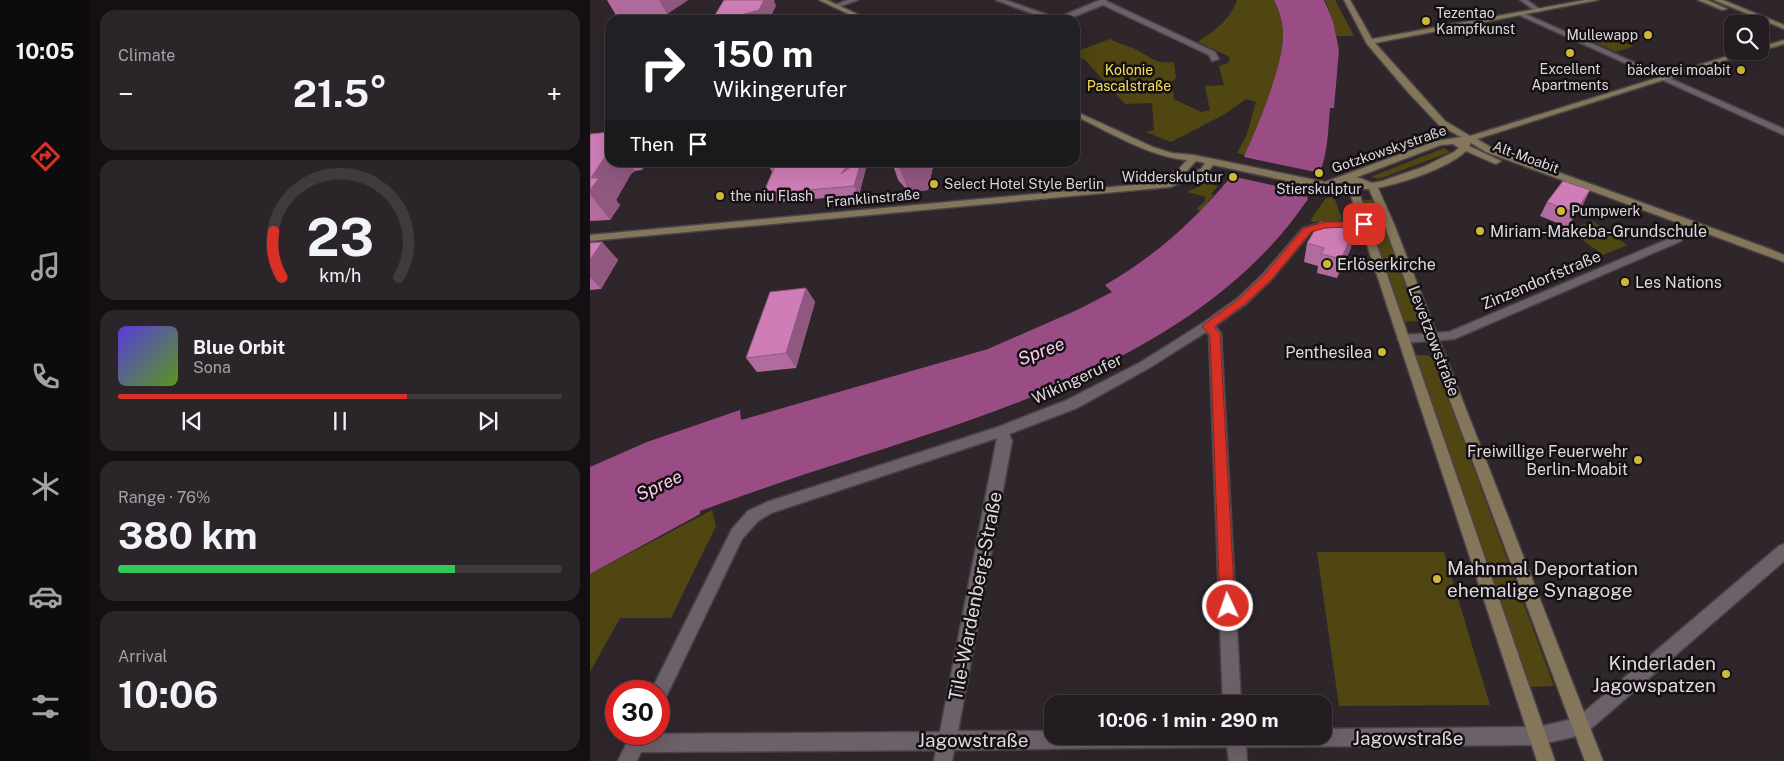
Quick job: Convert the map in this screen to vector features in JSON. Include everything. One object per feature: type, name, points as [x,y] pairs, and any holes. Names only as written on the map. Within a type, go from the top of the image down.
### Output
[{"type":"main road","points":[[822,0],[856,15]]},
{"type":"main road","name":"Alt-Moabit","points":[[1347,0],[1370,42],[1403,82],[1442,123],[1489,150],[1755,247],[1784,260]]},
{"type":"main road","points":[[1370,42],[1596,0]]},
{"type":"main road","points":[[1701,0],[1738,15]]},
{"type":"main road","points":[[1716,0],[1784,27]]},
{"type":"main road","points":[[1769,28],[1784,34]]},
{"type":"main road","points":[[1769,46],[1784,42]]},
{"type":"main road","name":"Gotzkowskystraße","points":[[1080,115],[1150,149],[1171,156],[1194,158],[1321,185],[1350,182],[1449,140],[1470,139],[1487,132],[1724,60]]},
{"type":"main road","name":"Alt-Moabit","points":[[1442,123],[1441,128],[1449,140],[1464,149],[1684,228],[1784,260]]},
{"type":"main road","name":"Gotzkowskystraße","points":[[1350,182],[1373,187],[1383,185],[1453,156],[1464,149],[1470,139]]},
{"type":"main road","name":"Franklinstraße","points":[[1158,184],[1182,171],[1194,158]]},
{"type":"main road","name":"Franklinstraße","points":[[590,238],[1170,184],[1204,171],[1211,162]]},
{"type":"main road","name":"Levetzowstraße","points":[[1350,182],[1546,761]]},
{"type":"main road","name":"Levetzowstraße","points":[[1373,187],[1433,338],[1594,761]]},
{"type":"main road","points":[[1364,224],[1389,224]]},
{"type":"street","points":[[835,6],[855,0]]},
{"type":"street","points":[[999,0],[1041,15]]},
{"type":"street","points":[[1523,0],[1539,10]]},
{"type":"street","points":[[1071,15],[1103,1],[1212,54],[1215,59]]},
{"type":"street","points":[[1521,14],[1784,132]]},
{"type":"street","name":"Wikingerufer","points":[[665,680],[736,534],[753,516],[767,508],[1002,431],[1072,404],[1111,384],[1207,326],[1242,301],[1268,277],[1308,230],[1325,225],[1364,224]]},
{"type":"street","name":"Zinzendorfstraße","points":[[1403,339],[1450,336],[1677,239],[1684,228]]},
{"type":"street","points":[[1207,326],[1215,333],[1232,695]]},
{"type":"street","name":"Tile-Wardenberg-Straße","points":[[943,761],[1005,441],[1002,431]]},
{"type":"street","name":"Jagowstraße","points":[[1332,737],[1538,736],[1581,726],[1784,551]]},
{"type":"street","name":"Jagowstraße","points":[[670,738],[1044,739]]},
{"type":"street","points":[[627,761],[635,745]]},
{"type":"street","points":[[1236,745],[1238,761]]},
{"type":"green space","name":"Kolonie Pascalstraße","points":[[1237,0],[1274,0],[1283,32],[1282,50],[1274,80],[1245,155],[1237,153],[1247,134],[1256,102],[1246,99],[1225,114],[1171,142],[1146,132],[1154,130],[1152,103],[1125,104],[1085,60],[1080,58],[1080,50],[1110,39],[1160,62],[1174,62],[1176,78],[1172,81],[1174,99],[1201,112],[1210,110],[1205,86],[1224,85],[1219,66],[1228,63],[1230,57],[1198,42],[1216,29],[1234,7]]},
{"type":"green space","points":[[1325,0],[1335,0],[1354,36],[1336,36],[1333,21]]},
{"type":"green space","points":[[1602,33],[1634,46],[1616,52],[1587,39]]},
{"type":"green space","points":[[1444,148],[1450,152],[1379,179],[1370,177]]},
{"type":"green space","points":[[1207,182],[1218,186],[1211,194],[1214,195],[1201,211],[1196,209],[1204,202],[1206,197],[1187,192]]},
{"type":"green space","points":[[1331,197],[1335,200],[1342,219],[1339,221],[1312,222],[1311,219],[1326,198]]},
{"type":"green space","points":[[1374,199],[1381,218],[1379,221],[1368,220],[1360,201]]},
{"type":"green space","points":[[1593,221],[1627,245],[1603,255],[1568,229]]},
{"type":"green space","points":[[1381,227],[1385,230],[1419,321],[1403,322],[1371,229]]},
{"type":"green space","points":[[1417,355],[1427,355],[1433,358],[1554,686],[1530,687],[1415,357]]},
{"type":"green space","points":[[712,510],[716,526],[671,618],[620,618],[590,672],[590,574]]},
{"type":"green space","points":[[1317,552],[1444,552],[1490,705],[1339,706]]},
{"type":"water","name":"Spree","points":[[1274,0],[1324,0],[1333,21],[1339,50],[1334,108],[1330,108],[1325,157],[1320,172],[1318,172],[1306,194],[1308,199],[1266,251],[1216,296],[1160,335],[1099,367],[1036,395],[971,420],[700,511],[700,514],[590,574],[590,467],[647,442],[740,410],[741,420],[988,349],[1077,310],[1112,292],[1105,285],[1140,263],[1188,223],[1230,178],[1233,178],[1245,157],[1275,78],[1282,46],[1282,25]]},
{"type":"pier","points":[[1244,157],[1320,173],[1309,193],[1231,176]]},
{"type":"building","points":[[724,0],[764,0],[759,10],[741,15],[715,15]]},
{"type":"building","points":[[605,132],[605,157],[591,178],[599,178],[590,190],[590,134]]},
{"type":"building","points":[[775,167],[846,167],[841,174],[850,167],[860,167],[854,186],[763,194]]},
{"type":"building","points":[[1563,181],[1590,190],[1575,213],[1547,202]]},
{"type":"building","points":[[1320,222],[1355,229],[1341,259],[1321,254],[1324,248],[1307,243]]},
{"type":"building","points":[[602,242],[590,260],[590,243]]},
{"type":"building","points":[[806,288],[786,353],[746,358],[770,292]]},
{"type":"place","name":"Tezentao Kampfkunst","points":[[1426,21]]},
{"type":"place","name":"Mullewapp","points":[[1648,35]]},
{"type":"place","name":"Excellent Apartments","points":[[1570,53]]},
{"type":"place","name":"bäckerei moabit","points":[[1741,70]]},
{"type":"place","name":"Stierskulptur","points":[[1319,173]]},
{"type":"place","name":"Widderskulptur","points":[[1233,177]]},
{"type":"place","name":"Select Hotel Style Berlin","points":[[934,184]]},
{"type":"place","name":"the niu Flash","points":[[720,196]]},
{"type":"place","name":"Pumpwerk","points":[[1561,211]]},
{"type":"place","name":"Miriam-Makeba-Grundschule","points":[[1480,231]]},
{"type":"place","name":"Erlöserkirche","points":[[1327,264]]},
{"type":"place","name":"Les Nations","points":[[1625,282]]},
{"type":"place","name":"Penthesilea","points":[[1382,352]]},
{"type":"place","name":"Freiwillige Feuerwehr Berlin-Moabit","points":[[1638,460]]},
{"type":"place","name":"Mahnmal Deportation ehemalige Synagoge","points":[[1437,579]]},
{"type":"place","name":"Kinderladen Jagowspatzen","points":[[1726,674]]},
{"type":"route","points":[[1228,606],[1215,333],[1207,326],[1242,301],[1268,277],[1308,230],[1315,226],[1364,224]]}]
